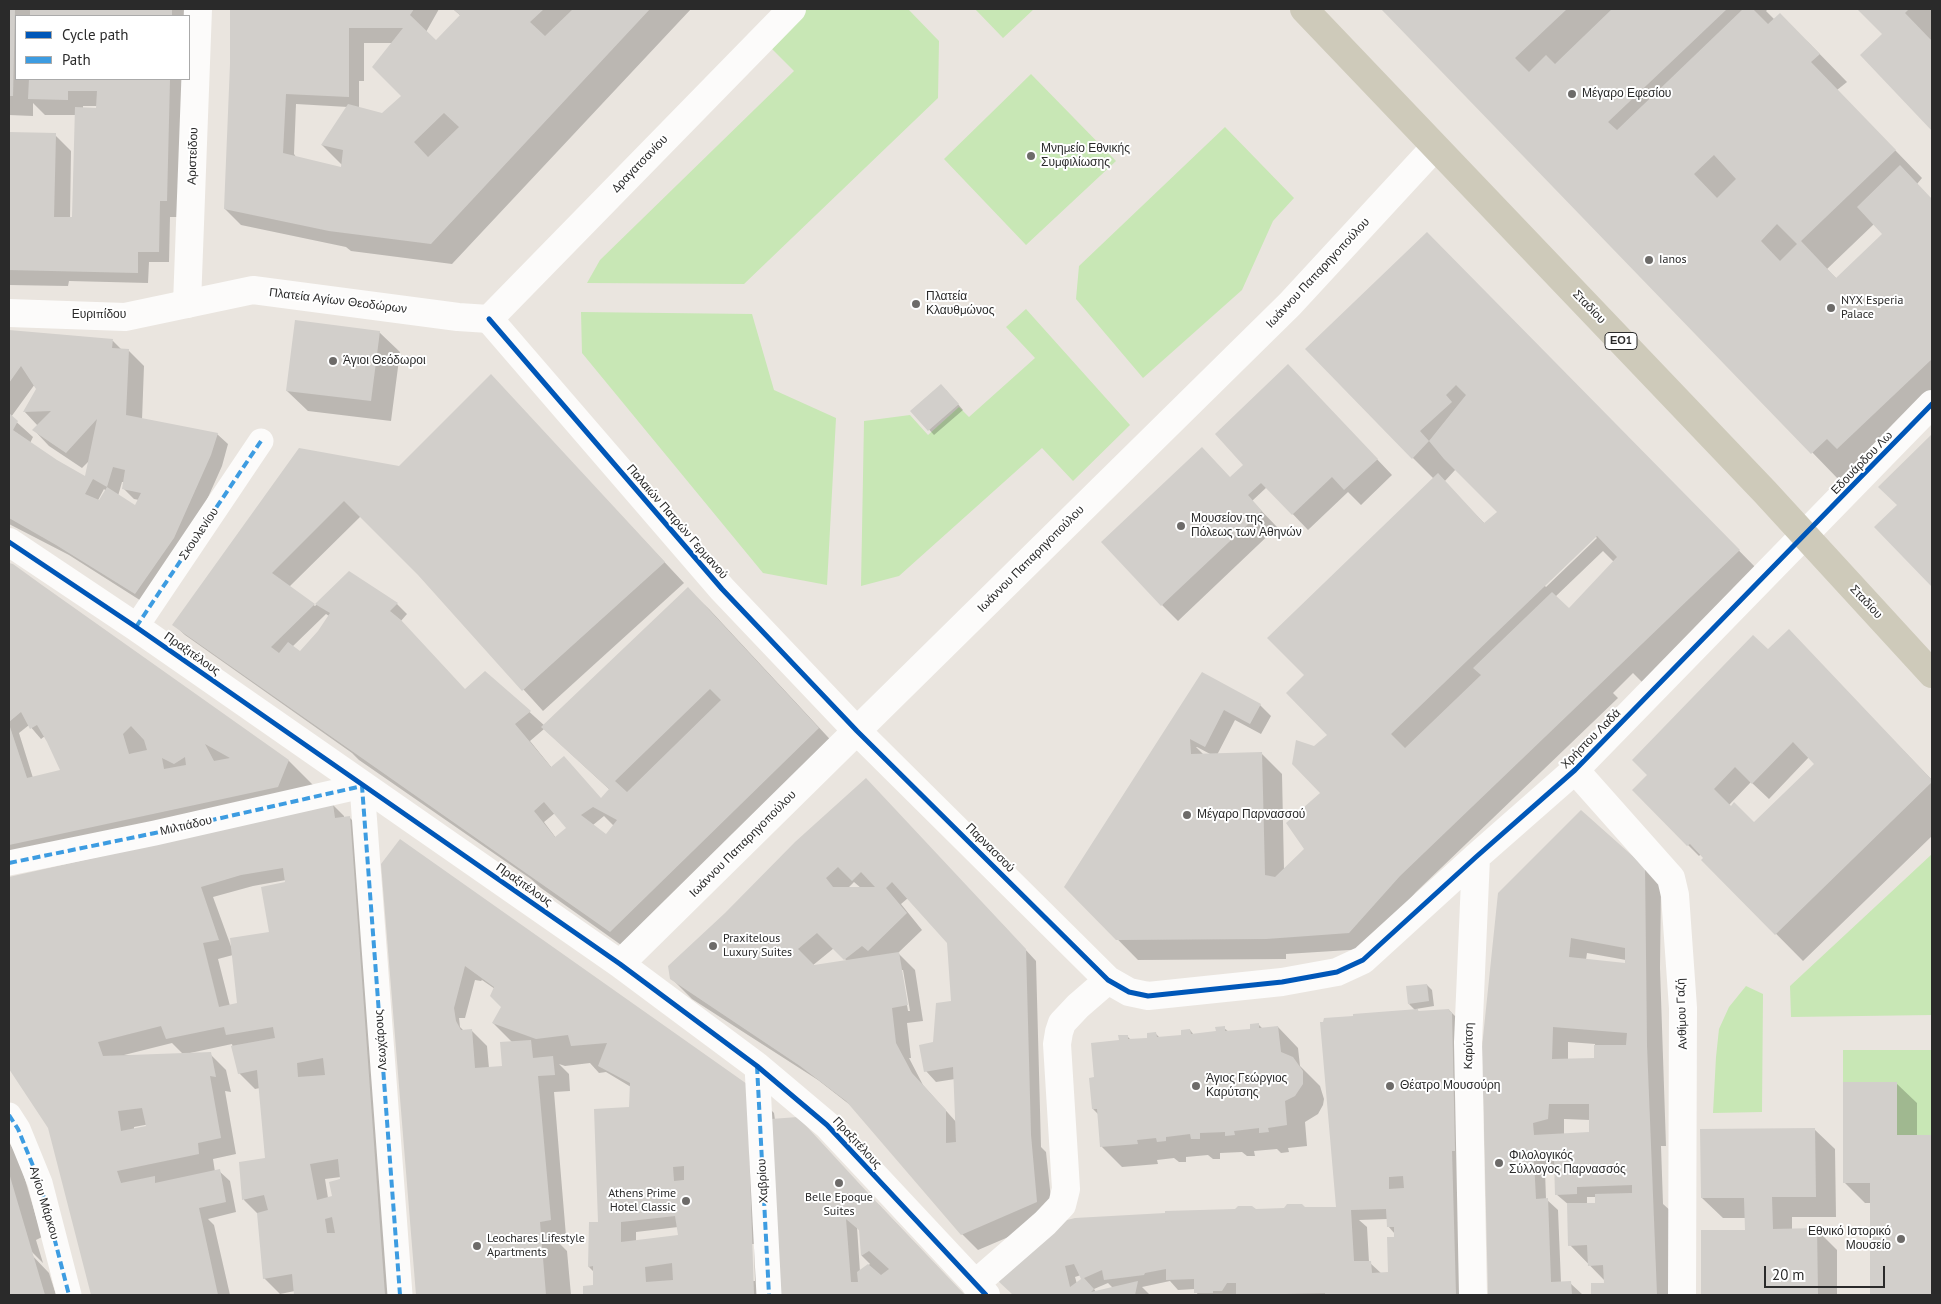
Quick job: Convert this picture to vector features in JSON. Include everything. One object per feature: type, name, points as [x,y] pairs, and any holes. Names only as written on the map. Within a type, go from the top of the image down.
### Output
[{"type":"main road","name":"Σταδίου","points":[[1304,9],[1806,536],[1932,674]]},
{"type":"street","name":"Αριστείδου","points":[[187,304],[198,9]]},
{"type":"street","name":"Δραγατσανίου","points":[[490,319],[792,9]]},
{"type":"street","name":"Ιωάννου Παπαρηγοπούλου","points":[[620,964],[1290,304],[1435,147]]},
{"type":"street","name":"Πλατεία Αγίων Θεοδώρων","points":[[187,304],[253,290],[458,317],[490,319]]},
{"type":"street","name":"Ευριπίδου","points":[[9,313],[124,317],[187,304]]},
{"type":"street","name":"Παλαιών Πατρών Γερμανού","points":[[490,319],[722,589],[857,731]]},
{"type":"street","name":"Εδουάρδου Λω","points":[[1806,536],[1932,404]]},
{"type":"street","name":"Σκουλενίου","points":[[136,627],[261,441]]},
{"type":"street","name":"Χρήστου Λαδά","points":[[1380,946],[1476,857],[1576,770],[1806,536]]},
{"type":"street","name":"Πραξιτέλους","points":[[9,542],[136,627],[620,964],[757,1066],[826,1125],[981,1290]]},
{"type":"street","name":"Παρνασσού","points":[[857,731],[1108,980],[1129,992],[1148,996],[1273,983],[1322,975],[1348,968],[1380,946]]},
{"type":"street","name":"Ανθίμου Γαζή","points":[[1576,770],[1671,878],[1675,895],[1684,1008],[1682,1295]]},
{"type":"street","name":"Μιλτιάδου","points":[[9,863],[155,833],[362,786]]},
{"type":"street","name":"Λεωχάρους","points":[[362,786],[400,1295]]},
{"type":"street","name":"Καρύτση","points":[[1474,1295],[1468,1042],[1476,857]]},
{"type":"street","points":[[981,1290],[1062,1205],[1066,1189],[1057,1044],[1059,1032],[1062,1024],[1078,1006],[1108,980]]},
{"type":"street","name":"Χαβρίου","points":[[757,1066],[769,1295]]},
{"type":"street","name":"Αγίου Μάρκου","points":[[9,1115],[18,1129],[40,1182],[69,1295]]},
{"type":"green space","points":[[804,9],[908,9],[939,41],[938,98],[744,284],[587,283],[600,260],[794,71],[768,45]]},
{"type":"green space","points":[[975,9],[1034,9],[1003,38]]},
{"type":"green space","points":[[1031,74],[1116,161],[1026,245],[944,159]]},
{"type":"green space","points":[[1225,127],[1294,198],[1273,221],[1242,290],[1143,378],[1076,299],[1079,266]]},
{"type":"green space","points":[[1026,309],[1130,425],[1073,481],[1042,448],[899,576],[861,586],[864,421],[910,415],[928,435],[959,407],[969,417],[1035,358],[1006,327]]},
{"type":"green space","points":[[581,312],[752,314],[774,390],[836,418],[827,585],[763,573],[582,353]]},
{"type":"green space","points":[[1932,854],[1932,1015],[1791,1017],[1790,986]]},
{"type":"green space","points":[[1746,986],[1763,994],[1762,1112],[1713,1113],[1719,1029],[1729,1007]]},
{"type":"green space","points":[[1843,1050],[1932,1050],[1932,1135],[1897,1135],[1897,1082],[1843,1082]]},
{"type":"building","points":[[9,9],[15,9],[13,96],[9,96]]},
{"type":"building","points":[[30,9],[172,9],[172,15],[30,15]]},
{"type":"building","points":[[230,9],[414,9],[410,15],[436,40],[460,15],[453,9],[544,9],[530,22],[545,36],[573,9],[650,9],[431,244],[329,231],[224,209],[230,64]],"holes":[[[349,28],[403,28],[372,67],[401,96],[382,113],[348,104],[321,145],[343,150],[341,167],[283,153],[286,94],[349,97]],[[444,113],[459,127],[428,157],[414,142]]]},
{"type":"building","points":[[1381,9],[1567,9],[1515,58],[1529,72],[1546,55],[1555,64],[1612,9],[1727,9],[1608,122],[1617,130],[1743,9],[1753,9],[1768,24],[1780,13],[1820,54],[1811,62],[1896,150],[1801,241],[1836,278],[1882,234],[1857,207],[1900,165],[1932,199],[1932,359],[1837,449],[1827,439],[1811,454]],"holes":[[[1714,155],[1736,179],[1717,198],[1694,174]],[[1777,224],[1797,244],[1780,261],[1761,241]]]},
{"type":"building","points":[[1857,9],[1909,9],[1905,13],[1932,41],[1932,131],[1860,55],[1882,34]]},
{"type":"building","points":[[29,80],[170,80],[167,201],[160,201],[159,252],[138,252],[138,273],[9,270],[9,132],[56,133],[54,217],[72,217],[75,107],[96,108],[97,91],[68,91],[68,100],[28,99]]},
{"type":"building","points":[[1427,232],[1740,550],[1400,876],[1349,933],[1266,939],[1116,940],[1064,887],[1202,672],[1261,704],[1250,724],[1224,710],[1205,747],[1190,739],[1191,754],[1262,752],[1265,875],[1275,877],[1304,849],[1286,823],[1320,793],[1292,764],[1296,740],[1314,746],[1327,735],[1286,693],[1304,675],[1267,638],[1438,473],[1484,523],[1497,512],[1444,459],[1429,441],[1412,459],[1305,349]],"holes":[[[1456,385],[1466,395],[1429,441],[1420,431],[1452,402],[1446,395]],[[1597,536],[1617,557],[1569,608],[1552,592],[1473,668],[1481,675],[1405,748],[1391,734]]]},
{"type":"building","name":"Άγιοι Θεόδωροι","points":[[295,320],[380,331],[371,401],[286,391]]},
{"type":"building","points":[[9,330],[113,339],[112,348],[129,349],[126,415],[218,433],[211,455],[174,538],[135,594],[9,518],[9,413],[18,421],[13,430],[57,460],[85,476],[97,419],[66,453],[32,430],[51,411],[23,412],[36,389],[21,366],[9,383]],"holes":[[[113,467],[125,470],[122,489],[141,493],[135,505],[107,487]],[[93,479],[107,487],[99,500],[85,494]]]},
{"type":"building","points":[[1288,364],[1378,459],[1344,490],[1332,477],[1292,515],[1261,483],[1248,495],[1262,511],[1161,606],[1101,542],[1202,447],[1230,477],[1243,465],[1215,434]]},
{"type":"building","points":[[491,374],[665,562],[522,691],[418,575],[344,501],[272,573],[315,604],[349,571],[398,603],[390,611],[401,620],[465,689],[485,671],[531,711],[515,724],[551,767],[564,756],[601,798],[609,789],[541,727],[688,587],[819,728],[610,932],[172,625],[299,448],[399,466]],"holes":[[[315,604],[330,613],[318,631],[300,651],[288,642],[279,653],[271,647]],[[710,689],[721,700],[627,792],[615,781]],[[544,802],[566,828],[555,837],[534,811]],[[593,807],[617,820],[606,834],[581,815]]]},
{"type":"building","points":[[941,384],[959,404],[928,431],[910,411]]},
{"type":"building","points":[[1932,434],[1932,587],[1874,527],[1897,505],[1878,487]]},
{"type":"building","points":[[9,563],[289,760],[278,787],[9,845],[9,724],[27,778],[60,770],[37,725],[30,729],[21,712],[9,722]],"holes":[[[131,726],[144,740],[147,750],[129,754],[123,734]],[[205,744],[230,758],[214,761]],[[185,757],[186,765],[164,769],[162,758],[174,764]]]},
{"type":"building","points":[[1789,629],[1932,780],[1775,935],[1701,860],[1703,858],[1690,844],[1687,846],[1632,790],[1647,775],[1632,760],[1753,635],[1768,649]],"holes":[[[1793,742],[1814,764],[1754,822],[1734,802],[1731,806],[1714,789],[1735,767],[1752,784]]]},
{"type":"building","points":[[866,778],[1026,949],[1031,1135],[1037,1202],[961,1235],[846,1101],[800,1066],[670,979],[668,966],[725,913],[795,842]],"holes":[[[838,867],[852,881],[861,872],[875,887],[833,887],[826,878]],[[892,882],[947,943],[951,1001],[936,1003],[933,1042],[919,1045],[924,1072],[953,1067],[956,1142],[946,1143],[946,1110],[912,1073],[896,1043],[892,1008],[908,1005],[899,952],[814,965],[798,949],[817,933],[844,960],[862,946],[868,951],[907,913],[886,888]]]},
{"type":"building","points":[[333,804],[335,818],[350,816],[385,1295],[294,1295],[292,1274],[263,1279],[257,1213],[268,1210],[264,1195],[242,1200],[239,1162],[265,1158],[257,1070],[238,1074],[231,1046],[275,1038],[273,1027],[226,1035],[224,1027],[166,1039],[161,1026],[98,1042],[103,1056],[211,1052],[216,1077],[210,1076],[221,1138],[198,1143],[199,1154],[117,1171],[121,1183],[155,1176],[155,1183],[220,1169],[226,1202],[199,1208],[218,1295],[91,1295],[48,1128],[9,1069],[9,877]],"holes":[[[283,868],[285,882],[261,887],[269,932],[230,938],[237,1003],[219,1007],[203,943],[219,940],[201,887],[241,875]],[[323,1058],[325,1075],[298,1077],[297,1063]],[[142,1108],[146,1126],[121,1131],[118,1111]],[[338,1159],[340,1179],[329,1182],[332,1196],[317,1200],[310,1164]],[[332,1217],[335,1233],[327,1233],[325,1219]]]},
{"type":"building","points":[[1581,810],[1645,867],[1647,1046],[1657,1295],[1591,1295],[1591,1283],[1604,1283],[1603,1265],[1588,1266],[1587,1245],[1568,1246],[1567,1203],[1595,1203],[1595,1194],[1632,1193],[1632,1185],[1577,1187],[1577,1194],[1555,1195],[1554,1160],[1534,1161],[1536,1199],[1548,1198],[1551,1282],[1571,1281],[1572,1295],[1488,1295],[1482,1047],[1498,893]],"holes":[[[1571,938],[1625,948],[1625,963],[1569,957]],[[1553,1027],[1627,1033],[1626,1045],[1594,1045],[1594,1058],[1552,1059]],[[1549,1104],[1589,1104],[1589,1132],[1534,1135],[1533,1123],[1548,1119]]]},
{"type":"building","points":[[400,839],[747,1084],[754,1295],[583,1295],[583,1286],[593,1285],[593,1266],[588,1267],[589,1222],[598,1222],[594,1109],[629,1107],[630,1083],[598,1066],[607,1043],[571,1046],[568,1035],[536,1039],[492,1023],[501,1007],[490,996],[494,987],[465,966],[454,1008],[456,1021],[461,1030],[472,1029],[475,1068],[502,1066],[500,1042],[531,1040],[533,1058],[553,1056],[555,1075],[538,1076],[551,1220],[540,1222],[546,1295],[416,1295],[381,864]],"holes":[[[684,1166],[684,1180],[674,1181],[673,1167]],[[675,1216],[678,1235],[621,1242],[621,1222]],[[672,1263],[673,1280],[646,1282],[645,1267]]]},
{"type":"building","points":[[1427,984],[1429,1001],[1408,1004],[1406,986]]},
{"type":"building","points":[[1418,1009],[1418,1011],[1449,1009],[1452,1012],[1455,1151],[1452,1151],[1456,1295],[1325,1295],[1325,1293],[1236,1295],[1236,1283],[1227,1283],[1222,1291],[1194,1293],[1194,1279],[1166,1280],[1166,1269],[1145,1273],[1144,1275],[1104,1280],[1102,1270],[1084,1278],[1094,1289],[1091,1292],[1138,1281],[1135,1295],[1013,1295],[996,1279],[1063,1221],[1075,1218],[1165,1213],[1165,1211],[1235,1209],[1238,1206],[1252,1206],[1256,1209],[1284,1208],[1287,1204],[1302,1204],[1305,1207],[1336,1207],[1320,1022],[1323,1022],[1324,1018],[1353,1016],[1353,1014]],"holes":[[[1403,1176],[1404,1188],[1389,1189],[1389,1177]],[[1386,1209],[1387,1227],[1394,1227],[1394,1237],[1387,1237],[1388,1272],[1372,1273],[1371,1261],[1354,1261],[1351,1210]],[[1074,1264],[1081,1279],[1070,1287],[1065,1266]]]},
{"type":"building","name":"Άγιος Γεώργιος Καρύτσης","points":[[1259,1023],[1259,1028],[1278,1026],[1281,1052],[1293,1057],[1303,1071],[1303,1084],[1295,1096],[1285,1101],[1287,1125],[1268,1128],[1269,1132],[1259,1133],[1259,1128],[1234,1131],[1235,1135],[1225,1136],[1225,1132],[1200,1133],[1200,1139],[1191,1139],[1190,1134],[1166,1137],[1166,1141],[1157,1142],[1156,1138],[1137,1140],[1138,1144],[1100,1147],[1097,1109],[1092,1109],[1089,1078],[1094,1077],[1091,1043],[1119,1040],[1118,1035],[1128,1035],[1128,1039],[1147,1038],[1147,1033],[1156,1032],[1157,1037],[1181,1035],[1181,1030],[1190,1029],[1191,1034],[1216,1031],[1215,1027],[1225,1026],[1225,1031],[1250,1029],[1250,1024]]},
{"type":"building","name":"Εθνικό Ιστορικό Μουσείο","points":[[1843,1082],[1897,1082],[1897,1135],[1932,1135],[1932,1295],[1870,1295],[1870,1183],[1843,1183]]},
{"type":"building","points":[[798,1117],[965,1295],[781,1295],[771,1119]],"holes":[[[846,1219],[859,1230],[861,1256],[869,1251],[889,1269],[881,1275],[868,1264],[857,1272],[858,1282],[851,1282]]]},
{"type":"building","points":[[1815,1128],[1816,1197],[1772,1197],[1773,1229],[1817,1228],[1818,1295],[1701,1295],[1701,1230],[1745,1230],[1744,1198],[1701,1198],[1700,1129]]},
{"type":"building","points":[[9,1173],[45,1295],[9,1295]]},
{"type":"marked path","points":[[136,627],[261,441]]},
{"type":"marked path","points":[[9,863],[155,833],[362,786],[400,1295]]},
{"type":"marked path","points":[[757,1066],[769,1295]]},
{"type":"marked path","points":[[9,1115],[18,1129],[40,1183],[69,1295]]},
{"type":"cycle path","points":[[489,319],[722,589],[857,731],[1108,980],[1129,992],[1148,996],[1282,982],[1337,972],[1363,960],[1575,770],[1932,404]]},
{"type":"cycle path","points":[[9,542],[136,627],[620,964],[757,1066],[827,1125],[986,1295]]},
{"type":"place","name":"Μέγαρο Εφεσίου","points":[[1572,94]]},
{"type":"place","name":"Μνημείο Εθνικής Συμφιλίωσης","points":[[1031,156]]},
{"type":"place","name":"Ianos","points":[[1649,260]]},
{"type":"place","name":"Πλατεία Κλαυθμώνος","points":[[916,304]]},
{"type":"place","name":"NYX Esperia Palace","points":[[1831,308]]},
{"type":"place","name":"Άγιοι Θεόδωροι","points":[[333,361]]},
{"type":"place","name":"Μουσείον της Πόλεως των Αθηνών","points":[[1181,526]]},
{"type":"place","name":"Μέγαρο Παρνασσού","points":[[1187,815]]},
{"type":"place","name":"Praxitelous Luxury Suites","points":[[713,946]]},
{"type":"place","name":"Άγιος Γεώργιος Καρύτσης","points":[[1196,1086]]},
{"type":"place","name":"Θέατρο Μουσούρη","points":[[1390,1086]]},
{"type":"place","name":"Φιλολογικός Σύλλογος Παρνασσός","points":[[1499,1163]]},
{"type":"place","name":"Belle Epoque Suites","points":[[839,1183]]},
{"type":"place","name":"Athens Prime Hotel Classic","points":[[686,1201]]},
{"type":"place","name":"Εθνικό Ιστορικό Μουσείο","points":[[1901,1239]]},
{"type":"place","name":"Leochares Lifestyle Apartments","points":[[477,1246]]}]
